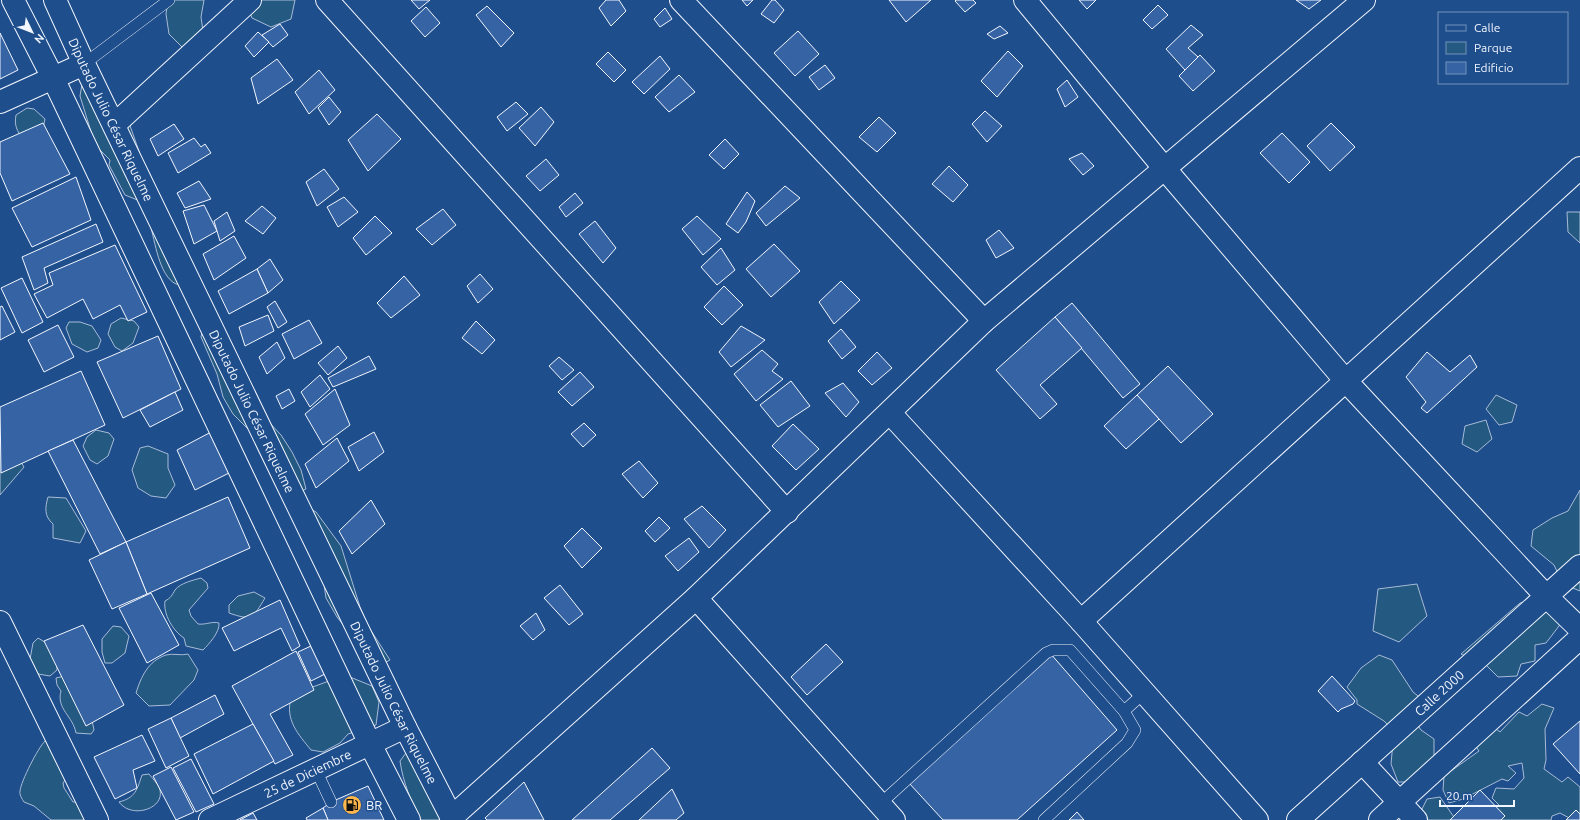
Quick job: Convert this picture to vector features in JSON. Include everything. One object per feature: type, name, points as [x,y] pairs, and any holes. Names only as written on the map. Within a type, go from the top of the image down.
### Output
[{"type":"street","points":[[13,0],[53,78],[370,744],[409,820]]},
{"type":"street","points":[[114,125],[250,0]]},
{"type":"street","points":[[327,0],[787,512]]},
{"type":"street","points":[[681,0],[984,321]]},
{"type":"street","points":[[1025,0],[1165,169],[1345,380],[1546,596],[1580,629]]},
{"type":"street","points":[[452,819],[696,598],[984,321],[1364,0]]},
{"type":"street","name":"Diputado Julio César Riquelme","points":[[60,2],[84,64],[405,727],[452,819]]},
{"type":"street","points":[[0,102],[84,64]]},
{"type":"street","points":[[1081,621],[1580,168]]},
{"type":"street","points":[[890,413],[1081,621],[1257,820]]},
{"type":"street","name":"Calle 2000","points":[[1298,820],[1580,566]]},
{"type":"street","points":[[696,598],[887,812]]},
{"type":"street","points":[[0,622],[97,820]]},
{"type":"street","points":[[1380,820],[1580,638]]},
{"type":"street","name":"25 de Diciembre","points":[[210,820],[405,727]]},
{"type":"street","points":[[1362,762],[1416,820]]},
{"type":"lane","points":[[84,64],[169,0]]},
{"type":"lane","points":[[887,812],[1032,665],[1053,650],[1070,650],[1124,711],[1135,730],[1127,743],[1044,820]]},
{"type":"lane","points":[[1124,711],[1144,693]]},
{"type":"lane","points":[[316,770],[331,802]]},
{"type":"green space","points":[[168,0],[204,0],[201,17],[204,38],[183,48],[169,34],[166,14]]},
{"type":"green space","points":[[245,0],[295,0],[291,19],[271,27],[252,18]]},
{"type":"green space","points":[[82,84],[108,95],[128,120],[147,174],[140,201],[125,195],[109,165],[110,160],[98,148],[92,135],[80,96]]},
{"type":"green space","points":[[27,108],[34,109],[45,119],[42,133],[23,140],[16,128],[15,119],[16,115]]},
{"type":"green space","points":[[1567,212],[1580,212],[1580,243],[1568,232]]},
{"type":"green space","points":[[150,224],[189,284],[176,284],[165,274],[158,257]]},
{"type":"green space","points":[[206,314],[266,419],[281,435],[292,452],[301,470],[306,489],[288,497],[262,439],[247,428],[233,414],[223,397],[217,374],[201,337]]},
{"type":"green space","points":[[121,318],[134,321],[139,327],[133,343],[122,351],[115,347],[108,334],[111,324]]},
{"type":"green space","points":[[69,322],[80,322],[92,326],[101,340],[98,348],[87,352],[72,344],[66,328]]},
{"type":"green space","points":[[1496,395],[1517,405],[1512,422],[1499,425],[1486,409]]},
{"type":"green space","points":[[1486,420],[1492,439],[1477,452],[1462,444],[1465,426]]},
{"type":"green space","points":[[96,430],[109,433],[114,439],[108,456],[97,464],[90,460],[83,446],[87,437]]},
{"type":"green space","points":[[0,442],[9,443],[24,467],[0,495]]},
{"type":"green space","points":[[148,446],[168,454],[168,468],[175,485],[166,498],[151,496],[138,488],[132,470],[140,448]]},
{"type":"green space","points":[[1580,490],[1580,591],[1563,584],[1554,565],[1531,546],[1533,530],[1552,518],[1568,511]]},
{"type":"green space","points":[[48,497],[66,498],[86,531],[80,543],[53,538],[53,524],[48,518],[46,512]]},
{"type":"green space","points":[[297,502],[316,512],[341,546],[360,607],[368,626],[390,660],[377,667],[337,617],[326,598],[323,578]]},
{"type":"green space","points":[[201,578],[207,583],[208,588],[189,610],[191,616],[198,624],[214,622],[219,623],[216,634],[203,650],[186,646],[184,638],[176,631],[167,617],[165,606],[165,601],[170,598],[180,585]]},
{"type":"green space","points":[[1417,584],[1427,616],[1399,642],[1373,631],[1378,589]]},
{"type":"green space","points":[[254,592],[265,598],[254,614],[243,617],[229,613],[229,605],[238,596]]},
{"type":"green space","points":[[1549,596],[1562,617],[1559,626],[1546,643],[1535,645],[1535,661],[1521,664],[1517,676],[1498,677],[1486,665],[1461,654],[1520,603]]},
{"type":"green space","points":[[113,626],[121,627],[129,636],[125,653],[112,663],[105,663],[102,652],[102,639]]},
{"type":"green space","points":[[38,638],[48,644],[57,654],[57,670],[50,676],[38,674],[30,659],[33,643]]},
{"type":"green space","points":[[188,654],[198,670],[194,680],[170,705],[149,706],[136,693],[146,670],[154,661],[166,655]]},
{"type":"green space","points":[[1379,655],[1392,660],[1413,692],[1418,696],[1415,721],[1421,730],[1434,739],[1434,762],[1411,782],[1398,782],[1391,764],[1394,731],[1384,721],[1357,704],[1357,700],[1347,687],[1361,668]]},
{"type":"green space","points":[[69,675],[90,711],[94,730],[91,734],[76,733],[72,722],[61,703],[61,691],[57,685],[56,678]]},
{"type":"green space","points":[[345,675],[372,686],[379,702],[376,725],[348,734],[340,743],[323,752],[311,750],[297,732],[291,720],[291,698],[302,691]]},
{"type":"green space","points":[[1542,704],[1554,708],[1545,729],[1546,760],[1544,769],[1562,782],[1568,777],[1580,787],[1580,820],[1573,820],[1560,813],[1552,816],[1551,820],[1489,820],[1489,812],[1499,805],[1492,798],[1496,788],[1514,789],[1524,778],[1522,763],[1508,766],[1516,773],[1508,781],[1502,779],[1463,799],[1449,803],[1443,790],[1444,776],[1479,751],[1475,745],[1495,728],[1500,732],[1519,712],[1527,716]]},
{"type":"green space","points":[[45,741],[53,742],[66,779],[63,783],[64,788],[73,802],[77,802],[86,820],[51,820],[34,806],[24,802],[20,795],[23,780],[34,757]]},
{"type":"green space","points":[[417,752],[441,820],[421,820],[408,792],[400,761],[406,753]]},
{"type":"green space","points":[[149,774],[159,787],[160,794],[158,801],[154,806],[140,811],[125,807],[119,802],[132,796],[137,789],[142,775]]},
{"type":"green space","points":[[1440,797],[1456,820],[1427,820],[1419,815],[1427,799]]},
{"type":"building","points":[[411,0],[430,0],[419,9]]},
{"type":"building","points":[[606,0],[619,0],[626,11],[611,26],[599,8]]},
{"type":"building","points":[[742,0],[753,0],[747,6]]},
{"type":"building","points":[[772,0],[775,0],[784,10],[774,23],[761,14]]},
{"type":"building","points":[[889,0],[931,0],[906,22]]},
{"type":"building","points":[[973,0],[976,3],[965,12],[955,1]]},
{"type":"building","points":[[1079,0],[1096,0],[1087,9]]},
{"type":"building","points":[[1296,0],[1321,0],[1309,9]]},
{"type":"building","points":[[1158,5],[1168,15],[1152,29],[1143,20]]},
{"type":"building","points":[[487,6],[514,33],[501,47],[476,15]]},
{"type":"building","points":[[426,7],[440,23],[425,37],[411,21]]},
{"type":"building","points":[[665,8],[672,19],[660,27],[654,19]]},
{"type":"building","points":[[280,24],[288,35],[273,47],[262,35]]},
{"type":"building","points":[[1191,25],[1203,35],[1188,48],[1198,57],[1185,70],[1166,49]]},
{"type":"building","points":[[1000,26],[1008,33],[994,39],[987,34]]},
{"type":"building","points":[[798,31],[819,54],[795,76],[774,53]]},
{"type":"building","points":[[258,32],[269,42],[254,57],[245,46]]},
{"type":"building","points":[[0,33],[18,70],[0,79]]},
{"type":"building","points":[[1008,51],[1023,66],[997,97],[981,81]]},
{"type":"building","points":[[608,52],[626,70],[614,82],[596,64]]},
{"type":"building","points":[[1200,55],[1215,71],[1193,91],[1179,76]]},
{"type":"building","points":[[660,56],[670,69],[644,94],[632,82]]},
{"type":"building","points":[[277,59],[293,80],[258,104],[251,78]]},
{"type":"building","points":[[825,65],[835,78],[819,90],[809,77]]},
{"type":"building","points":[[319,70],[335,90],[309,114],[295,92]]},
{"type":"building","points":[[679,75],[695,92],[669,112],[655,97]]},
{"type":"building","points":[[1067,80],[1078,97],[1065,107],[1057,89]]},
{"type":"building","points":[[329,97],[341,112],[329,125],[318,108]]},
{"type":"building","points":[[516,102],[528,114],[507,131],[497,117]]},
{"type":"building","points":[[541,107],[554,122],[535,146],[519,128]]},
{"type":"building","points":[[985,111],[1002,126],[987,142],[972,124]]},
{"type":"building","points":[[377,114],[401,139],[368,171],[348,140]]},
{"type":"building","points":[[879,117],[896,133],[877,152],[859,137]]},
{"type":"building","points":[[43,123],[70,174],[12,201],[0,173],[0,142]]},
{"type":"building","points":[[1331,123],[1355,147],[1330,171],[1307,146]]},
{"type":"building","points":[[174,124],[184,139],[158,156],[150,139]]},
{"type":"building","points":[[1282,133],[1310,162],[1289,183],[1260,153]]},
{"type":"building","points":[[194,138],[201,147],[205,144],[211,153],[178,173],[168,153]]},
{"type":"building","points":[[725,139],[739,154],[724,169],[709,155]]},
{"type":"building","points":[[1082,153],[1094,166],[1083,175],[1069,159]]},
{"type":"building","points":[[546,159],[559,175],[540,191],[526,176]]},
{"type":"building","points":[[949,166],[968,185],[953,202],[932,184]]},
{"type":"building","points":[[324,169],[339,189],[317,206],[306,182]]},
{"type":"building","points":[[76,177],[91,220],[32,247],[12,208]]},
{"type":"building","points":[[199,181],[211,199],[185,208],[177,193]]},
{"type":"building","points":[[785,186],[800,198],[766,226],[756,213]]},
{"type":"building","points":[[747,192],[755,201],[746,222],[738,233],[726,224]]},
{"type":"building","points":[[575,193],[583,203],[566,217],[559,207]]},
{"type":"building","points":[[344,197],[358,212],[338,227],[327,207]]},
{"type":"building","points":[[204,205],[217,231],[194,244],[183,211]]},
{"type":"building","points":[[262,206],[276,218],[263,234],[245,221]]},
{"type":"building","points":[[443,209],[456,225],[432,245],[416,229]]},
{"type":"building","points":[[227,212],[235,231],[220,241],[214,221]]},
{"type":"building","points":[[375,216],[392,233],[366,255],[353,238]]},
{"type":"building","points":[[697,216],[721,239],[703,255],[682,229]]},
{"type":"building","points":[[595,221],[616,248],[603,263],[579,234]]},
{"type":"building","points":[[96,224],[103,242],[44,268],[48,283],[34,290],[22,257]]},
{"type":"building","points":[[999,230],[1014,248],[996,258],[986,240]]},
{"type":"building","points":[[234,236],[246,258],[214,280],[203,254]]},
{"type":"building","points":[[774,244],[800,271],[771,297],[746,269]]},
{"type":"building","points":[[115,245],[147,312],[128,321],[120,305],[93,319],[83,299],[47,318],[34,294],[53,285],[49,273]]},
{"type":"building","points":[[721,248],[735,270],[717,285],[701,267]]},
{"type":"building","points":[[270,259],[283,280],[268,293],[257,269]]},
{"type":"building","points":[[257,269],[268,293],[229,314],[218,291]]},
{"type":"building","points":[[480,274],[493,289],[478,303],[467,286]]},
{"type":"building","points":[[404,276],[420,295],[391,318],[377,303]]},
{"type":"building","points":[[22,278],[43,322],[22,333],[1,288]]},
{"type":"building","points":[[841,281],[860,300],[834,324],[819,302]]},
{"type":"building","points":[[724,286],[743,305],[722,325],[704,307]]},
{"type":"building","points":[[275,301],[287,322],[278,328],[267,307]]},
{"type":"building","points":[[1072,303],[1140,384],[1123,398],[1055,317]]},
{"type":"building","points":[[2,306],[15,332],[0,340],[0,307]]},
{"type":"building","points":[[268,315],[274,331],[245,346],[239,327]]},
{"type":"building","points":[[1055,317],[1082,348],[1040,385],[1057,404],[1040,419],[996,370]]},
{"type":"building","points":[[309,320],[322,343],[294,359],[282,334]]},
{"type":"building","points":[[476,321],[495,340],[482,354],[462,338]]},
{"type":"building","points":[[58,325],[74,357],[44,372],[28,340]]},
{"type":"building","points":[[741,326],[765,340],[731,367],[719,352]]},
{"type":"building","points":[[841,329],[856,347],[842,359],[828,341]]},
{"type":"building","points":[[158,336],[181,389],[123,418],[97,362]]},
{"type":"building","points":[[277,342],[285,358],[267,374],[259,357]]},
{"type":"building","points":[[338,346],[347,358],[328,375],[318,363]]},
{"type":"building","points":[[762,350],[778,364],[772,371],[783,379],[756,401],[734,374]]},
{"type":"building","points":[[877,352],[892,368],[872,385],[858,371]]},
{"type":"building","points":[[1427,352],[1450,372],[1470,355],[1477,367],[1427,413],[1421,408],[1426,402],[1406,377]]},
{"type":"building","points":[[369,356],[376,369],[333,387],[328,378]]},
{"type":"building","points":[[559,357],[574,370],[562,380],[549,366]]},
{"type":"building","points":[[1168,366],[1213,414],[1181,443],[1137,395]]},
{"type":"building","points":[[81,371],[105,425],[1,473],[0,407]]},
{"type":"building","points":[[580,372],[594,387],[572,406],[558,392]]},
{"type":"building","points":[[320,375],[330,389],[310,407],[301,392]]},
{"type":"building","points":[[791,381],[810,406],[778,427],[760,405]]},
{"type":"building","points":[[843,383],[859,402],[846,417],[825,393]]},
{"type":"building","points":[[289,389],[295,401],[282,409],[276,396]]},
{"type":"building","points":[[335,389],[350,425],[323,445],[305,414]]},
{"type":"building","points":[[175,392],[183,410],[150,427],[140,410]]},
{"type":"building","points":[[1137,395],[1159,419],[1126,449],[1104,426]]},
{"type":"building","points":[[584,423],[596,435],[583,447],[571,434]]},
{"type":"building","points":[[793,424],[819,449],[796,470],[772,446]]},
{"type":"building","points":[[213,431],[231,472],[195,490],[177,450]]},
{"type":"building","points":[[374,432],[384,452],[359,471],[348,447]]},
{"type":"building","points":[[337,438],[349,461],[316,488],[305,464]]},
{"type":"building","points":[[73,440],[126,542],[100,554],[48,451]]},
{"type":"building","points":[[639,461],[658,483],[643,498],[622,474]]},
{"type":"building","points":[[228,497],[250,548],[147,594],[126,542]]},
{"type":"building","points":[[371,500],[385,524],[352,554],[339,531]]},
{"type":"building","points":[[702,506],[726,530],[709,548],[684,519]]},
{"type":"building","points":[[659,517],[670,528],[655,542],[645,531]]},
{"type":"building","points":[[582,528],[602,548],[582,568],[564,546]]},
{"type":"building","points":[[689,538],[699,552],[678,571],[665,556]]},
{"type":"building","points":[[126,542],[147,594],[112,609],[89,560]]},
{"type":"building","points":[[560,585],[583,614],[569,625],[544,598]]},
{"type":"building","points":[[151,593],[179,645],[147,663],[119,608]]},
{"type":"building","points":[[280,600],[300,646],[292,651],[281,628],[234,651],[222,628]]},
{"type":"building","points":[[536,613],[545,630],[533,640],[520,626]]},
{"type":"building","points":[[83,625],[124,705],[86,726],[44,641]]},
{"type":"building","points":[[826,644],[843,662],[807,695],[791,677]]},
{"type":"building","points":[[311,646],[325,674],[311,681],[298,652]]},
{"type":"building","points":[[296,651],[314,690],[270,714],[293,755],[275,764],[232,686]]},
{"type":"building","points":[[1050,653],[1117,730],[1017,820],[943,820],[909,783]]},
{"type":"building","points":[[1332,676],[1355,701],[1353,704],[1341,709],[1338,712],[1318,691]]},
{"type":"building","points":[[215,695],[224,714],[180,738],[171,718]]},
{"type":"building","points":[[171,718],[189,756],[166,768],[148,729]]},
{"type":"building","points":[[1580,721],[1580,774],[1553,744]]},
{"type":"building","points":[[253,724],[274,761],[213,794],[194,754]]},
{"type":"building","points":[[142,735],[155,761],[133,770],[137,788],[115,799],[94,757]]},
{"type":"building","points":[[652,748],[670,768],[610,820],[572,820]]},
{"type":"building","points":[[191,759],[214,804],[196,812],[173,768]]},
{"type":"building","points":[[171,767],[194,812],[176,820],[153,776]]},
{"type":"building","points":[[524,782],[544,820],[487,820],[485,818]]},
{"type":"building","name":"BR","points":[[368,786],[384,820],[328,820],[323,808],[331,802]]},
{"type":"building","points":[[672,789],[684,813],[676,820],[639,820]]},
{"type":"building","points":[[1480,790],[1505,816],[1501,820],[1450,820]]},
{"type":"building","points":[[323,808],[328,820],[307,820],[306,818]]},
{"type":"building","points":[[1576,810],[1580,814],[1580,820],[1566,820]]},
{"type":"building","points":[[1077,812],[1084,820],[1069,820]]},
{"type":"building","points":[[253,813],[257,820],[240,820]]},
{"type":"place","name":"BR","points":[[352,805]]}]
